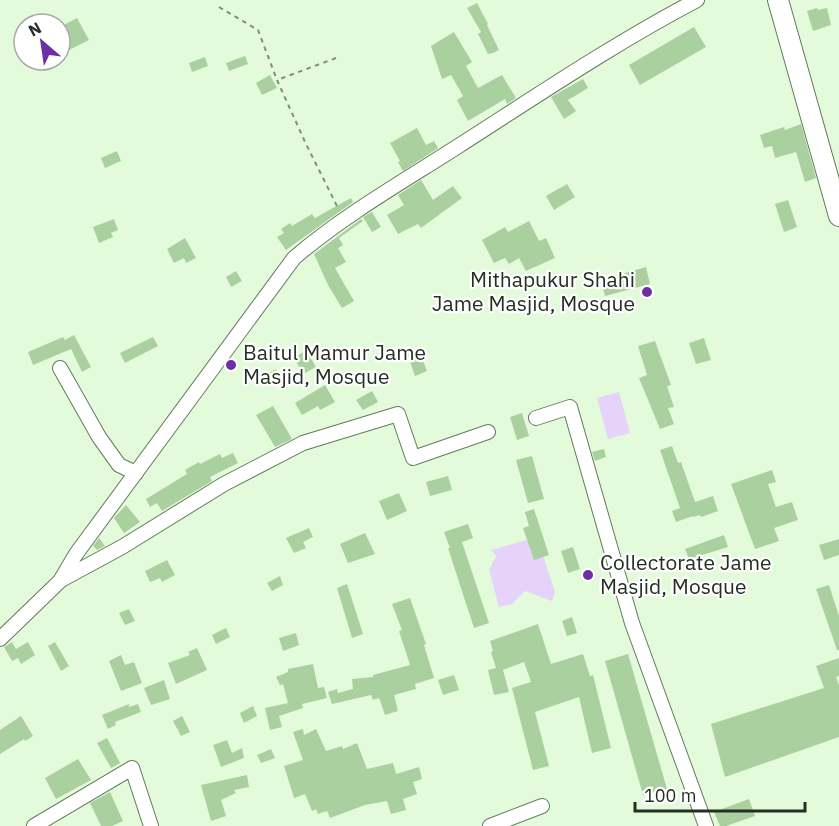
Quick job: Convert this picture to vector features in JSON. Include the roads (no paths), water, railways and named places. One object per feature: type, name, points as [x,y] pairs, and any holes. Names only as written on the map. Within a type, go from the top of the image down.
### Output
[{"type":"highway","points":[[778,0],[839,216]]},
{"type":"street","points":[[60,581],[76,554],[294,258],[316,239],[346,219],[591,61],[697,0]]},
{"type":"street","points":[[60,368],[99,437],[119,465],[136,473]]},
{"type":"street","points":[[536,418],[570,406],[632,623],[706,826]]},
{"type":"street","points":[[0,639],[60,581],[122,547],[224,484],[303,443],[398,414],[413,458],[488,432]]},
{"type":"street","points":[[34,826],[132,768],[151,826]]},
{"type":"street","points":[[490,826],[542,806]]},
{"type":"place","name":"Mithapukur Shahi Jame Masjid, Mosque","points":[[647,292]]},
{"type":"place","name":"Baitul Mamur Jame Masjid, Mosque","points":[[231,365]]},
{"type":"place","name":"Collectorate Jame Masjid, Mosque","points":[[588,575]]}]
